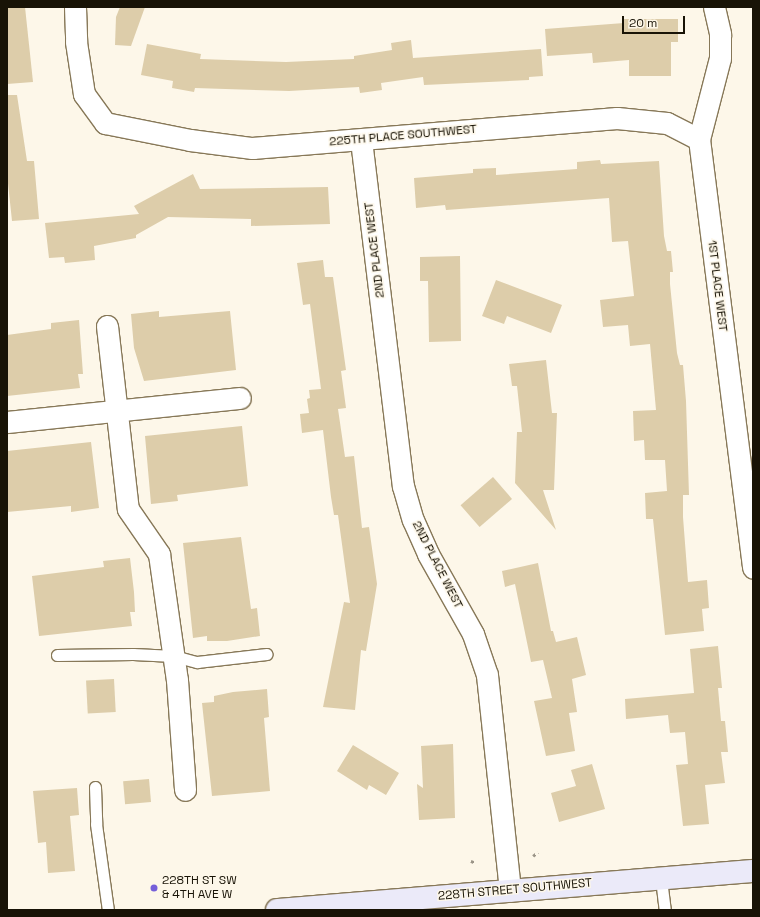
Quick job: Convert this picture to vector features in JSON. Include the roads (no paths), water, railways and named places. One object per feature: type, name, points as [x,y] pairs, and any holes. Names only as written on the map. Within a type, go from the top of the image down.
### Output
[{"type":"main road","name":"228TH STREET SOUTHWEST","points":[[277,910],[753,871]]},
{"type":"street","name":"225TH PLACE SOUTHWEST","points":[[75,7],[76,42],[84,94],[105,123],[190,140],[252,148],[617,118],[667,123],[699,139]]},
{"type":"street","name":"1ST PLACE WEST","points":[[714,7],[720,34],[720,58],[699,139],[753,568]]},
{"type":"street","name":"2ND PLACE WEST","points":[[361,140],[403,486],[413,520],[428,554],[473,634],[487,675],[510,891]]},
{"type":"street","points":[[107,326],[128,509],[159,554],[174,656],[185,790]]},
{"type":"street","points":[[7,422],[240,398]]},
{"type":"lane","points":[[57,655],[133,654],[174,656],[197,662],[267,654]]},
{"type":"lane","points":[[95,787],[96,824],[108,910]]},
{"type":"lane","points":[[661,878],[665,910]]},
{"type":"place","name":"228TH ST SW & 4TH AVE W","points":[[154,888]]}]
